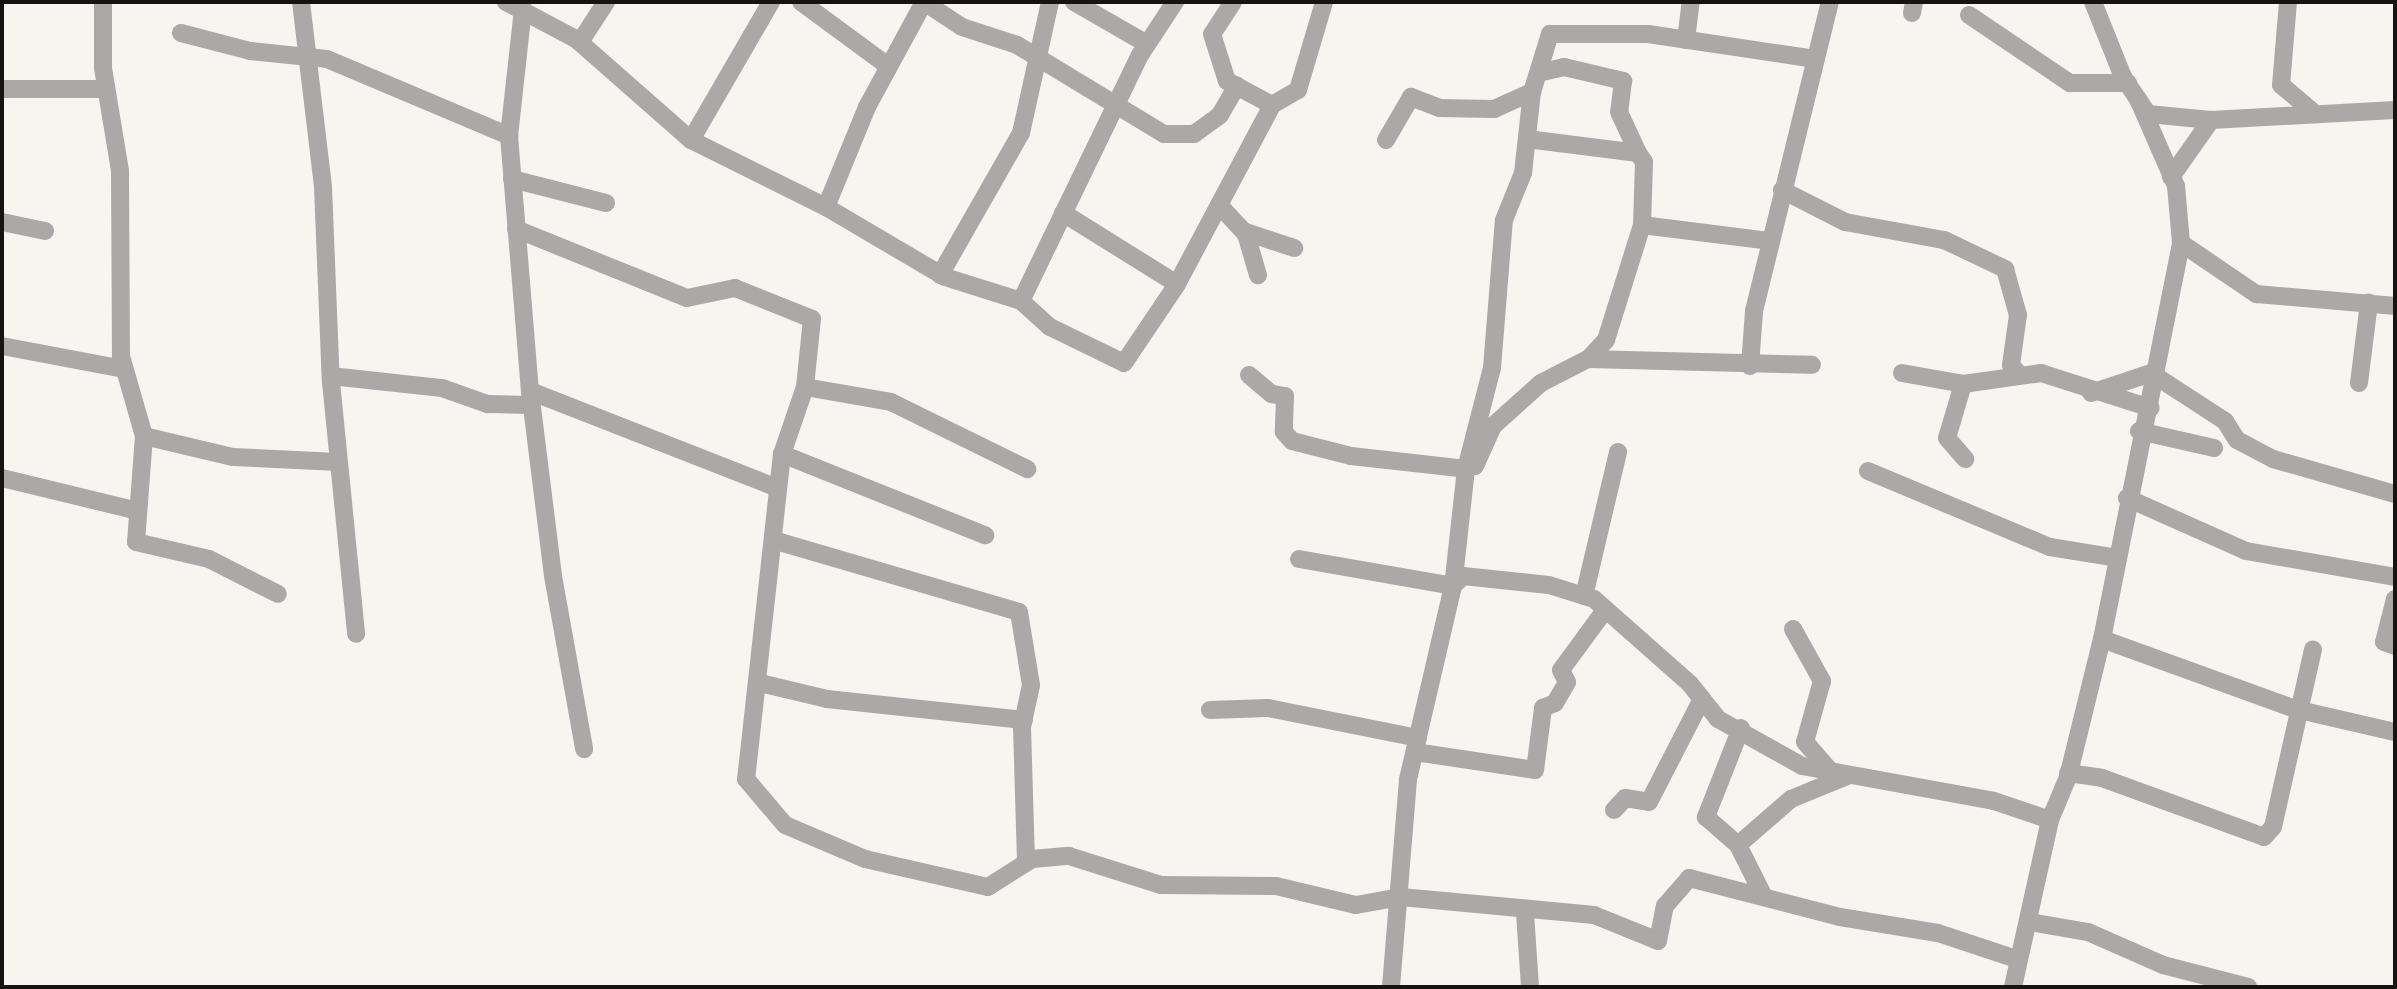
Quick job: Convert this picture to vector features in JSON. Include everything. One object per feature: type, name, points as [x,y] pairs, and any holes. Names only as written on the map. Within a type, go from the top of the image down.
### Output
[{"type":"street","points":[[103,2],[106,89],[120,171],[124,369],[144,436],[136,542],[209,559],[278,594]]},
{"type":"street","points":[[301,2],[310,58],[331,376],[356,634]]},
{"type":"street","points":[[580,42],[606,2]]},
{"type":"street","points":[[691,140],[771,2]]},
{"type":"street","points":[[801,2],[888,66]]},
{"type":"street","points":[[826,207],[888,66],[924,2],[962,27],[1017,45],[1038,63],[1117,102],[1164,134],[1194,134],[1220,115],[1237,86]]},
{"type":"street","points":[[940,275],[1021,133],[1050,2]]},
{"type":"street","points":[[1074,2],[1147,44]]},
{"type":"street","points":[[1021,301],[1117,102],[1147,44],[1175,2]]},
{"type":"street","points":[[1233,2],[1212,34],[1227,81],[1272,105]]},
{"type":"street","points":[[584,749],[530,398],[509,136],[514,5],[580,42],[691,140],[826,207],[940,275],[1021,301],[1050,327],[1124,363],[1177,284],[1272,105],[1298,90],[1324,2]]},
{"type":"street","points":[[1686,40],[1691,2]]},
{"type":"street","points":[[1750,366],[1782,190],[1830,2]]},
{"type":"street","points":[[2013,987],[2030,922],[2050,820],[2068,773],[2102,639],[2139,431],[2151,408],[2151,373],[2181,243],[2171,177],[2093,2]]},
{"type":"street","points":[[2288,2],[2281,85],[2311,110]]},
{"type":"street","points":[[1969,15],[2070,83],[2133,91],[2148,114],[2211,120],[2311,110],[2395,110]]},
{"type":"street","points":[[1391,987],[1417,745],[1453,586],[1466,469],[1492,368],[1504,220],[1523,173],[1532,92],[1550,34],[1605,31],[1815,59]]},
{"type":"street","points":[[181,33],[250,51],[310,58],[373,76],[509,136]]},
{"type":"street","points":[[1463,494],[1493,426],[1541,383],[1588,359],[1606,340],[1642,225],[1644,162],[1619,112],[1623,81],[1564,67],[1538,73]]},
{"type":"street","points":[[2,89],[106,89]]},
{"type":"street","points":[[1386,140],[1411,97],[1439,108],[1494,109],[1532,92]]},
{"type":"street","points":[[2171,177],[2211,120]]},
{"type":"street","points":[[1527,139],[1638,153]]},
{"type":"street","points":[[512,179],[606,203]]},
{"type":"street","points":[[1782,190],[1845,222],[1944,240],[2005,269],[2018,315],[2011,365],[2017,372]]},
{"type":"street","points":[[1219,205],[1243,231],[1258,275]]},
{"type":"street","points":[[1063,213],[1177,284]]},
{"type":"street","points":[[2,222],[45,231]]},
{"type":"street","points":[[1642,225],[1771,241]]},
{"type":"street","points":[[516,229],[687,298],[735,288],[812,319],[805,387],[782,454],[760,683],[746,779],[785,825],[865,859],[988,887],[1026,863],[1069,856],[1161,885],[1276,886],[1356,905],[1401,897],[1525,913],[1594,915],[1658,941],[1665,906],[1689,878],[1840,917],[1938,933],[2019,960]]},
{"type":"street","points":[[1243,231],[1294,248]]},
{"type":"street","points":[[2181,243],[2256,294],[2395,306]]},
{"type":"street","points":[[2359,383],[2369,303]]},
{"type":"street","points":[[2,346],[124,369]]},
{"type":"street","points":[[1588,359],[1750,366],[1812,365]]},
{"type":"street","points":[[1902,373],[1963,384],[2017,372],[2041,373],[2091,393],[2151,408]]},
{"type":"street","points":[[2091,393],[2151,373]]},
{"type":"street","points":[[2151,373],[2225,421],[2237,440],[2273,459],[2395,494]]},
{"type":"street","points":[[1249,375],[1272,394],[1285,396],[1284,432],[1292,441],[1351,456],[1466,469]]},
{"type":"street","points":[[331,376],[442,388],[487,404],[530,398],[778,488]]},
{"type":"street","points":[[1963,384],[1947,438],[1965,459]]},
{"type":"street","points":[[805,387],[891,402],[1027,469]]},
{"type":"street","points":[[2139,431],[2214,448]]},
{"type":"street","points":[[144,436],[233,457],[338,462]]},
{"type":"street","points":[[1584,596],[1618,452]]},
{"type":"street","points":[[782,454],[985,535]]},
{"type":"street","points":[[1868,471],[2050,547],[2117,558]]},
{"type":"street","points":[[2,478],[138,511]]},
{"type":"street","points":[[2127,498],[2246,551],[2395,587],[2384,642],[2395,646]]},
{"type":"street","points":[[773,540],[1019,612],[1031,685],[1024,720],[1026,863]]},
{"type":"street","points":[[1299,559],[1453,586]]},
{"type":"street","points":[[1453,586],[1463,576],[1549,585],[1584,596],[1605,610],[1702,699],[1718,719],[1741,728],[1802,766],[1994,801],[2050,820]]},
{"type":"street","points":[[1210,710],[1268,708],[1535,770],[1543,708],[1555,703],[1567,682],[1561,670],[1605,610]]},
{"type":"street","points":[[1793,629],[1822,681],[1805,742],[1839,774]]},
{"type":"street","points":[[2102,639],[2295,709],[2395,732]]},
{"type":"street","points":[[2068,773],[2102,778],[2264,837],[2273,827],[2295,709],[2313,649]]},
{"type":"street","points":[[760,683],[827,699],[1024,720]]},
{"type":"street","points":[[1614,810],[1625,798],[1649,802],[1702,699]]},
{"type":"street","points":[[1741,728],[1706,817],[1738,845],[1763,895]]},
{"type":"street","points":[[1738,845],[1791,799],[1839,774]]},
{"type":"street","points":[[1525,913],[1530,987]]},
{"type":"street","points":[[2030,922],[2088,932],[2163,965],[2248,987]]}]
